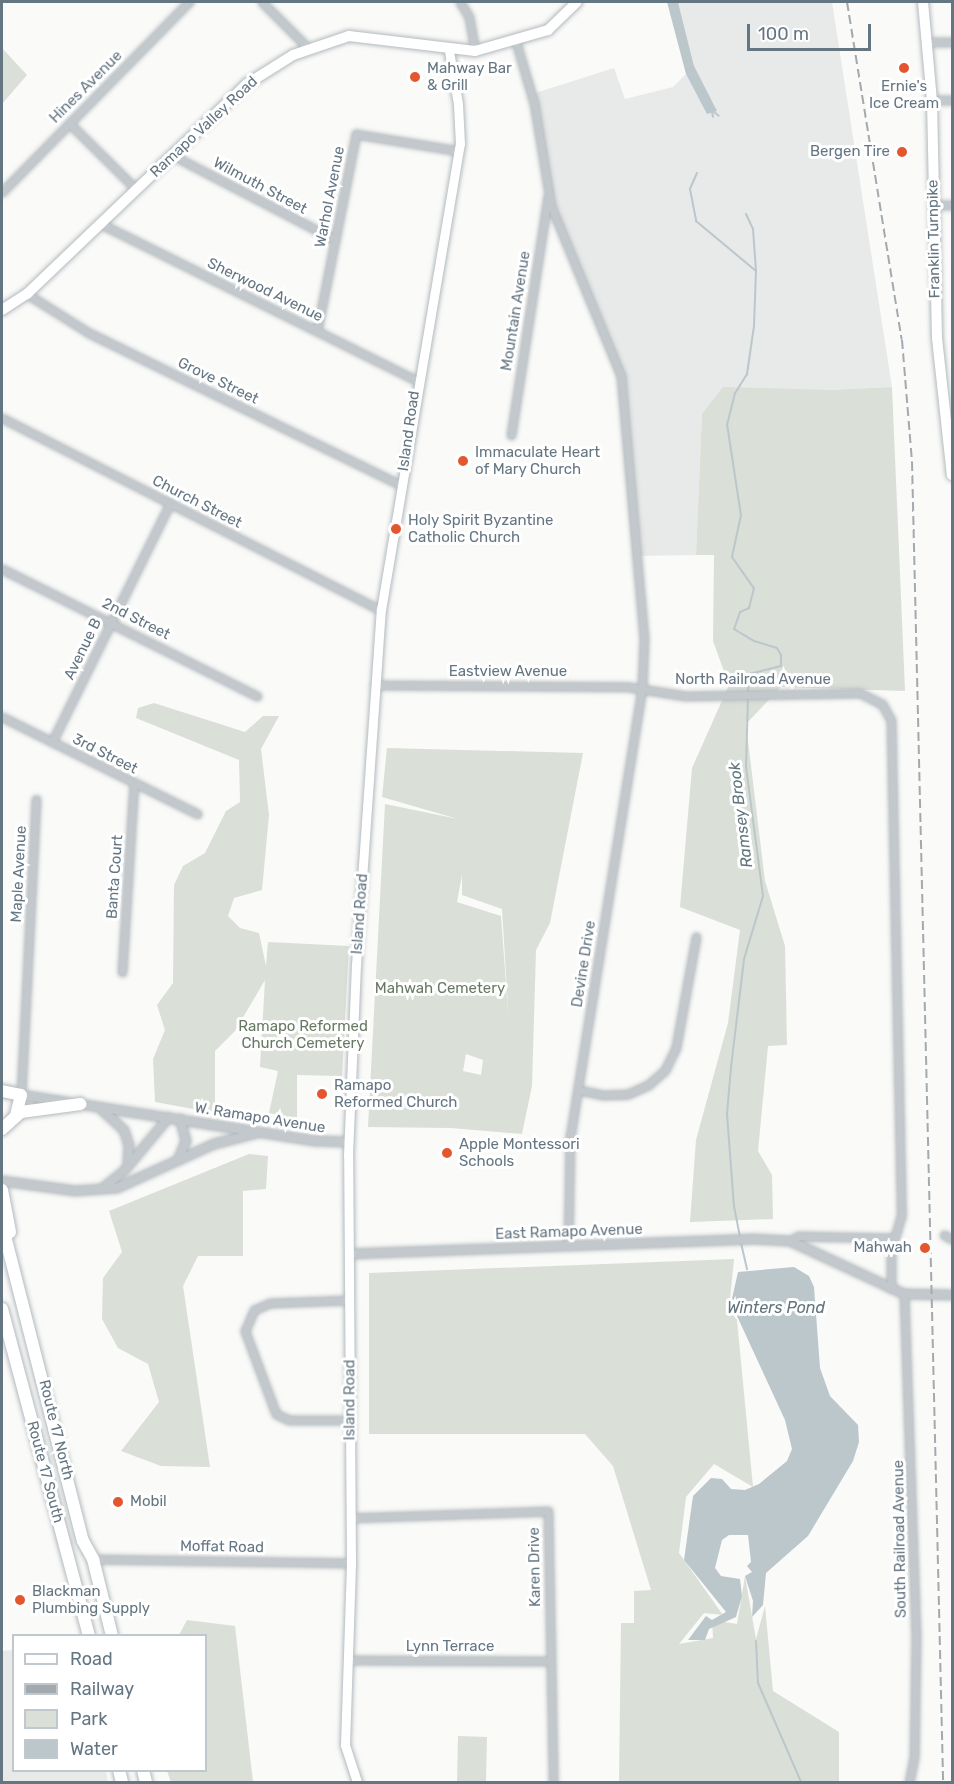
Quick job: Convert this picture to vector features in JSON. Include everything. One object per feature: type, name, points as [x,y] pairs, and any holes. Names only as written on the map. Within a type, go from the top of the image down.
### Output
[{"type":"highway","points":[[2,1091],[21,1095],[16,1115],[2,1129]]},
{"type":"highway","points":[[16,1115],[80,1104]]},
{"type":"highway","points":[[3,1184],[15,1272]]},
{"type":"highway","name":"Route 17 North","points":[[2,1224],[83,1541],[93,1559],[112,1634]]},
{"type":"highway","name":"Route 17 South","points":[[2,1310],[89,1634]]},
{"type":"main road","name":"Ramapo Valley Road","points":[[2,310],[27,294],[247,84],[307,47],[350,36],[449,51],[475,51],[516,42],[548,30],[577,2]]},
{"type":"main road","name":"Franklin Turnpike","points":[[923,2],[932,100],[939,379],[952,475]]},
{"type":"main road","name":"Island Road","points":[[357,1782],[345,1745],[351,1563],[348,1142],[374,685],[381,610],[417,381],[459,151],[458,104],[449,51]]},
{"type":"street","name":"Hines Avenue","points":[[2,192],[189,2]]},
{"type":"street","points":[[262,2],[307,47]]},
{"type":"street","points":[[460,2],[469,17],[475,51]]},
{"type":"street","points":[[516,42],[534,103],[548,192],[559,228],[621,376],[644,638],[642,688]]},
{"type":"street","points":[[928,42],[952,42]]},
{"type":"street","points":[[932,100],[952,100]]},
{"type":"street","points":[[69,123],[136,190]]},
{"type":"street","name":"Warhol Avenue","points":[[317,332],[356,134],[459,151]]},
{"type":"street","name":"Wilmuth Street","points":[[172,155],[335,240]]},
{"type":"street","name":"Mountain Avenue","points":[[511,435],[548,192]]},
{"type":"street","points":[[933,205],[952,205]]},
{"type":"street","name":"Sherwood Avenue","points":[[101,224],[417,381]]},
{"type":"street","name":"Grove Street","points":[[27,294],[89,333],[401,485]]},
{"type":"street","name":"Church Street","points":[[2,418],[381,610]]},
{"type":"street","name":"Avenue B","points":[[52,742],[170,503]]},
{"type":"street","name":"2nd Street","points":[[2,569],[257,696]]},
{"type":"street","name":"Eastview Avenue","points":[[374,685],[642,688]]},
{"type":"street","name":"North Railroad Avenue","points":[[642,688],[686,696],[860,693],[882,704],[891,720],[901,1216],[893,1238]]},
{"type":"street","name":"Devine Drive","points":[[568,1246],[570,1136],[642,688]]},
{"type":"street","name":"3rd Street","points":[[2,717],[197,814]]},
{"type":"street","name":"Banta Court","points":[[122,972],[134,783]]},
{"type":"street","name":"Maple Avenue","points":[[21,1095],[36,798]]},
{"type":"street","points":[[579,1090],[603,1095],[628,1094],[648,1085],[664,1070],[676,1047],[696,937]]},
{"type":"street","name":"W. Ramapo Avenue","points":[[21,1095],[264,1132],[348,1142]]},
{"type":"street","points":[[98,1107],[126,1134],[128,1167]]},
{"type":"street","points":[[100,1190],[128,1167],[168,1117]]},
{"type":"street","points":[[177,1161],[186,1141],[180,1119]]},
{"type":"street","points":[[3,1184],[65,1190],[100,1190],[126,1185],[223,1141],[264,1132]]},
{"type":"street","points":[[944,1235],[952,1239]]},
{"type":"street","points":[[790,1241],[798,1236],[893,1238],[891,1289]]},
{"type":"street","name":"East Ramapo Avenue","points":[[350,1254],[727,1239],[790,1241]]},
{"type":"street","points":[[790,1241],[903,1294],[952,1295]]},
{"type":"street","name":"South Railroad Avenue","points":[[903,1294],[916,1636],[914,1757],[909,1782]]},
{"type":"street","points":[[350,1300],[270,1303],[254,1310],[244,1331],[276,1414],[289,1420],[350,1420]]},
{"type":"street","name":"Karen Drive","points":[[351,1518],[548,1511],[553,1782]]},
{"type":"street","name":"Moffat Road","points":[[93,1559],[351,1563]]},
{"type":"street","name":"Lynn Terrace","points":[[349,1660],[551,1661]]},
{"type":"shaded area","points":[[678,2],[832,2],[892,387],[829,390],[702,414],[696,555],[633,556],[618,379],[554,219],[529,95],[614,68],[625,99],[673,87],[694,66]]},
{"type":"shaded area","points":[[12,1650],[12,1772],[106,1772],[108,1782],[2,1782],[2,1651]]},
{"type":"green space","points":[[2,48],[27,75],[2,104]]},
{"type":"green space","points":[[723,387],[829,390],[892,387],[905,691],[781,687],[746,724],[765,881],[785,946],[787,1045],[768,1046],[758,1151],[772,1175],[773,1219],[690,1222],[696,1140],[728,1023],[740,930],[680,907],[692,768],[729,685],[713,641],[714,555],[696,555],[702,414]]},
{"type":"green space","name":"Ramapo Reformed Church Cemetery","points":[[154,703],[245,732],[263,716],[279,716],[261,749],[269,815],[262,890],[234,898],[228,916],[240,928],[259,933],[266,966],[268,942],[349,946],[342,1076],[297,1075],[297,1119],[269,1113],[278,1071],[260,1067],[265,980],[235,1031],[215,1051],[215,1113],[155,1102],[153,1059],[165,1030],[157,1005],[173,983],[174,885],[183,866],[205,853],[226,811],[240,802],[239,760],[136,718],[138,708]]},
{"type":"green space","name":"Mahwah Cemetery","points":[[387,748],[583,753],[550,923],[536,950],[532,1086],[522,1134],[451,1128],[368,1127],[385,804],[458,819],[382,797]],"holes":[[[462,875],[462,895],[502,909],[509,1024],[501,916],[457,902]],[[466,1054],[483,1060],[481,1075],[463,1071]]]},
{"type":"green space","points":[[249,1154],[268,1156],[266,1189],[243,1191],[243,1256],[198,1256],[183,1286],[210,1467],[161,1466],[121,1451],[159,1402],[148,1364],[118,1348],[102,1319],[103,1278],[122,1252],[109,1211]]},
{"type":"green space","points":[[734,1259],[729,1310],[737,1320],[753,1487],[714,1464],[686,1497],[679,1553],[723,1615],[704,1613],[679,1644],[713,1638],[712,1620],[737,1624],[745,1576],[756,1639],[765,1606],[773,1691],[839,1732],[839,1782],[619,1782],[621,1623],[634,1623],[634,1591],[651,1590],[613,1466],[585,1434],[369,1434],[369,1273]]},
{"type":"green space","points":[[187,1620],[235,1626],[253,1782],[171,1782],[167,1772],[207,1772],[207,1634],[180,1634]]},
{"type":"green space","points":[[458,1736],[487,1737],[486,1782],[457,1782]]},
{"type":"water","points":[[667,2],[678,2],[694,66],[717,111],[707,114],[686,74]]},
{"type":"water","name":"Winters Pond","points":[[794,1267],[809,1276],[814,1287],[820,1368],[830,1396],[858,1425],[859,1442],[853,1461],[808,1536],[766,1573],[763,1605],[752,1617],[753,1601],[745,1576],[752,1572],[747,1566],[751,1562],[748,1535],[729,1535],[722,1540],[715,1568],[721,1576],[740,1579],[742,1596],[736,1617],[709,1629],[705,1640],[688,1640],[706,1616],[712,1620],[726,1612],[684,1560],[693,1496],[711,1478],[722,1479],[731,1489],[745,1490],[759,1484],[787,1461],[792,1449],[785,1420],[731,1303],[738,1272]]},
{"type":"waterway","name":"Ramsey Brook","points":[[712,112],[713,117]]},
{"type":"waterway","name":"Ramsey Brook","points":[[714,112],[719,116]]},
{"type":"waterway","points":[[697,173],[690,189],[696,221],[756,271]]},
{"type":"waterway","name":"Ramsey Brook","points":[[746,214],[753,229],[756,271],[754,326],[747,374],[735,393],[727,424],[741,515],[732,557],[754,588],[749,608],[740,612],[734,629],[754,641],[777,648],[781,655],[781,666],[749,674],[748,692]]},
{"type":"waterway","name":"Ramsey Brook","points":[[740,1237],[734,1207],[727,1114],[744,959],[763,896],[746,767],[748,697]]},
{"type":"waterway","name":"Ramsey Brook","points":[[741,1243],[747,1269]]},
{"type":"waterway","points":[[756,1641],[758,1683],[801,1782]]},
{"type":"railway","points":[[847,2],[902,340],[912,462],[943,1782]]},
{"type":"place","name":"Ernie's Ice Cream","points":[[904,68]]},
{"type":"place","name":"Mahway Bar & Grill","points":[[415,77]]},
{"type":"place","name":"Bergen Tire","points":[[902,152]]},
{"type":"place","name":"Immaculate Heart of Mary Church","points":[[463,461]]},
{"type":"place","name":"Holy Spirit Byzantine Catholic Church","points":[[396,529]]},
{"type":"place","name":"Ramapo Reformed Church","points":[[322,1094]]},
{"type":"place","name":"Apple Montessori Schools","points":[[447,1153]]},
{"type":"place","name":"Mahwah","points":[[925,1248]]},
{"type":"place","name":"Mobil","points":[[118,1502]]},
{"type":"place","name":"Blackman Plumbing Supply","points":[[20,1600]]}]
